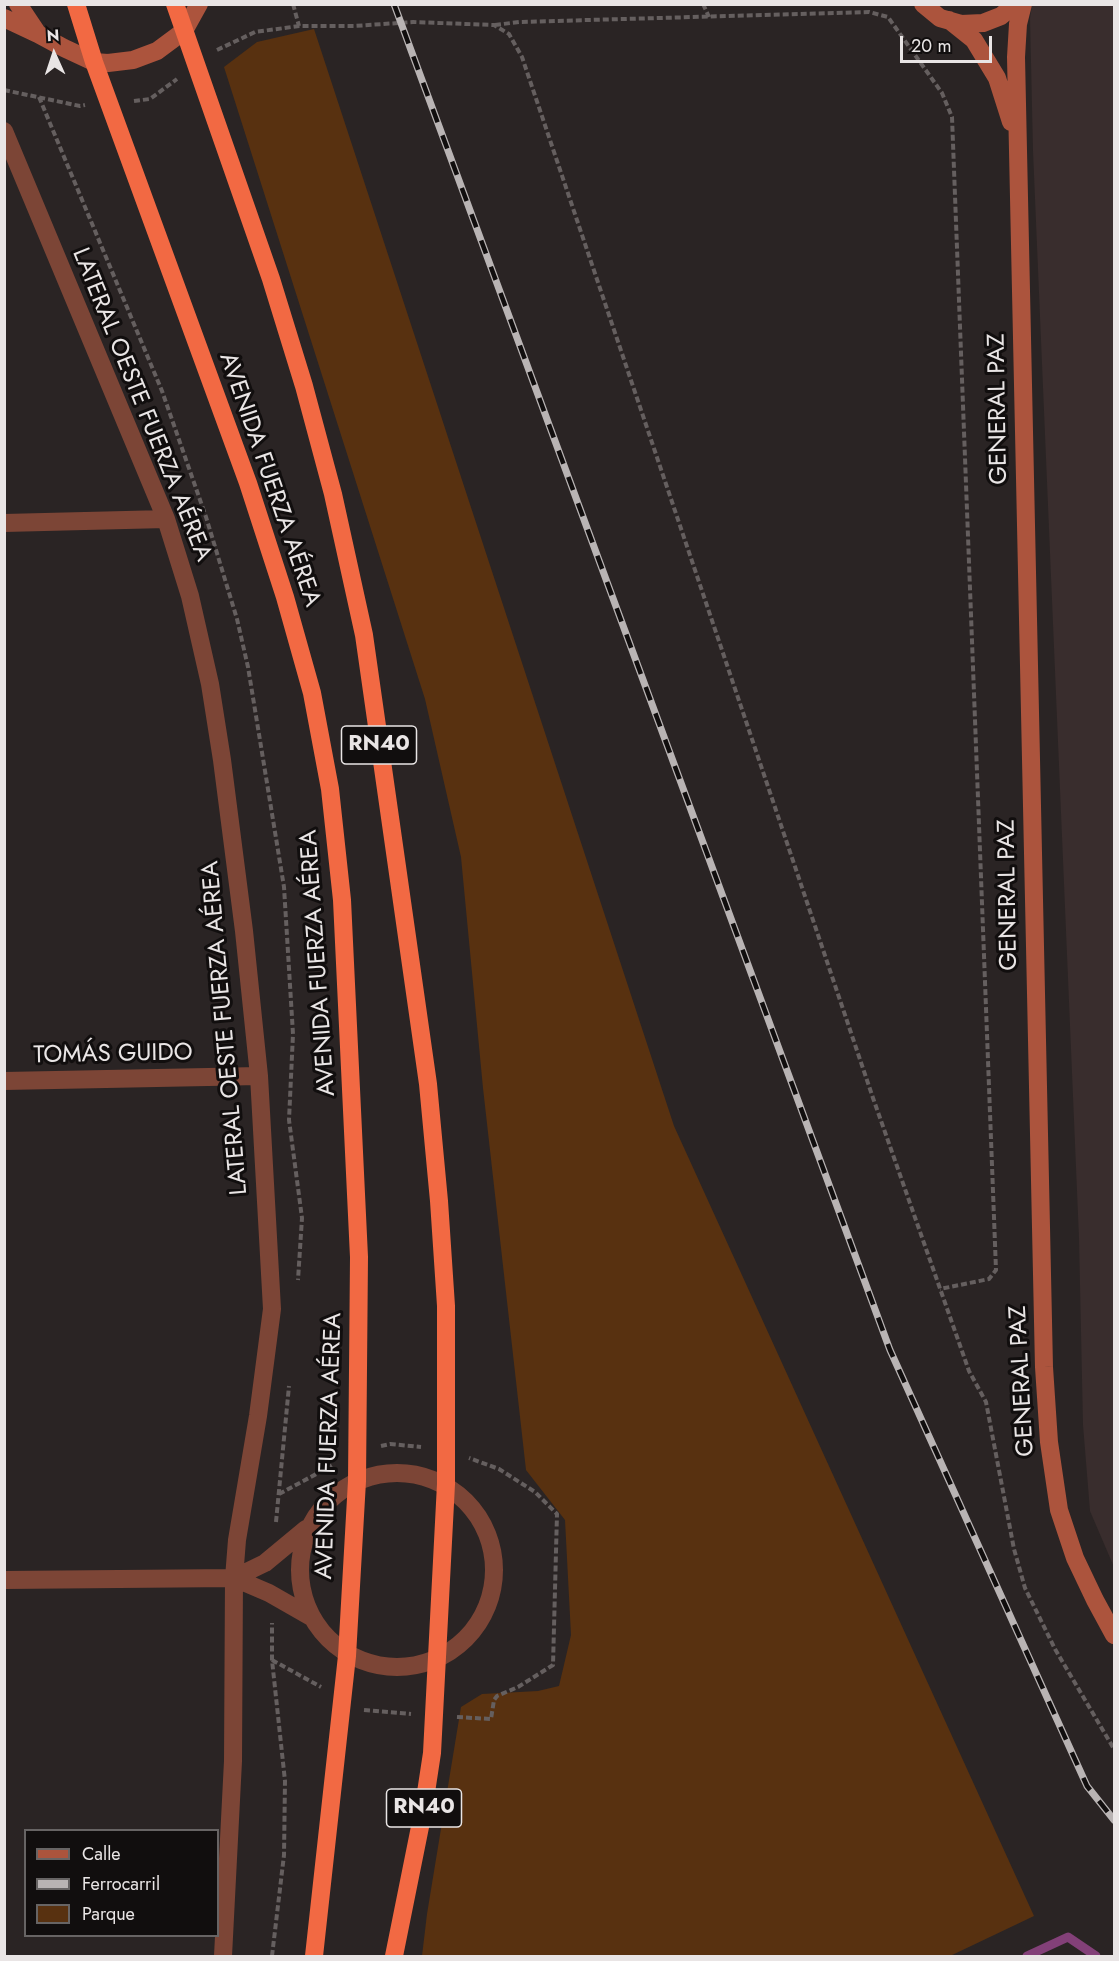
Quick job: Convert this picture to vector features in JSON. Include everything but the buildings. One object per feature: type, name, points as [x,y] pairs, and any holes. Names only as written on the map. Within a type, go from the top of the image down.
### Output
[{"type":"highway","name":"AVENIDA FUERZA AÉREA","points":[[76,4],[94,62],[248,483],[285,597],[312,693],[330,789],[342,900],[359,1257],[357,1481],[347,1656],[314,1956]]},
{"type":"highway","name":"AVENIDA FUERZA AÉREA","points":[[175,4],[271,279],[304,386],[333,494],[363,635],[428,1084],[446,1306],[446,1484],[439,1658],[432,1752],[423,1812],[394,1956]]},
{"type":"main road","points":[[18,4],[38,34]]},
{"type":"main road","points":[[4,18],[94,62],[108,63],[133,60],[158,51],[184,31],[199,4]]},
{"type":"main road","name":"GENERAL PAZ","points":[[923,4],[940,18],[949,20],[974,40],[997,78],[1017,141]]},
{"type":"main road","points":[[949,20],[961,24],[983,23],[1001,16],[1016,4]]},
{"type":"main road","name":"GENERAL PAZ","points":[[1023,4],[1018,24],[1016,57],[1017,141],[1043,1355],[1048,1442],[1059,1510],[1075,1558],[1114,1635]]},
{"type":"street","name":"LATERAL OESTE FUERZA AÉREA","points":[[4,131],[166,519],[190,596],[210,684],[242,920],[259,1076],[272,1309],[258,1416],[237,1540],[234,1578],[233,1761],[223,1956]]},
{"type":"street","points":[[4,523],[166,519]]},
{"type":"street","name":"TOMÁS GUIDO","points":[[4,1081],[259,1076]]},
{"type":"street","points":[[234,1578],[265,1563],[306,1529],[320,1508],[339,1489],[357,1481],[389,1474],[421,1477],[446,1484],[467,1502],[483,1522],[492,1547],[495,1573],[492,1598],[479,1623],[463,1641],[439,1658],[395,1667],[347,1656],[328,1639],[311,1617],[299,1588],[299,1559],[306,1529]]},
{"type":"street","points":[[4,1580],[234,1578],[268,1593],[311,1617]]},
{"type":"path","points":[[292,4],[299,26],[354,26],[413,22],[494,25],[519,22],[869,12],[888,18],[942,93],[952,117],[996,1270],[989,1279],[940,1289]]},
{"type":"path","points":[[703,4],[710,17]]},
{"type":"path","points":[[494,25],[509,34],[522,57],[858,1053],[969,1371],[986,1402],[1014,1549],[1025,1588],[1055,1649],[1114,1749]]},
{"type":"path","points":[[272,1660],[285,1781],[284,1856],[272,1956]]},
{"type":"shaded area","points":[[1032,5],[1114,5],[1114,1567],[1090,1511],[1083,1425],[1079,1238],[1033,151],[1030,18]]},
{"type":"green space","points":[[314,29],[674,1126],[1034,1916],[950,1956],[422,1956],[461,1707],[482,1694],[538,1691],[559,1686],[571,1635],[565,1520],[526,1470],[483,1088],[461,857],[425,699],[224,67],[257,42]]},
{"type":"waterway","points":[[1027,1956],[1068,1937],[1096,1956]]},
{"type":"railway","points":[[394,4],[890,1350],[1087,1786],[1114,1820]]}]
